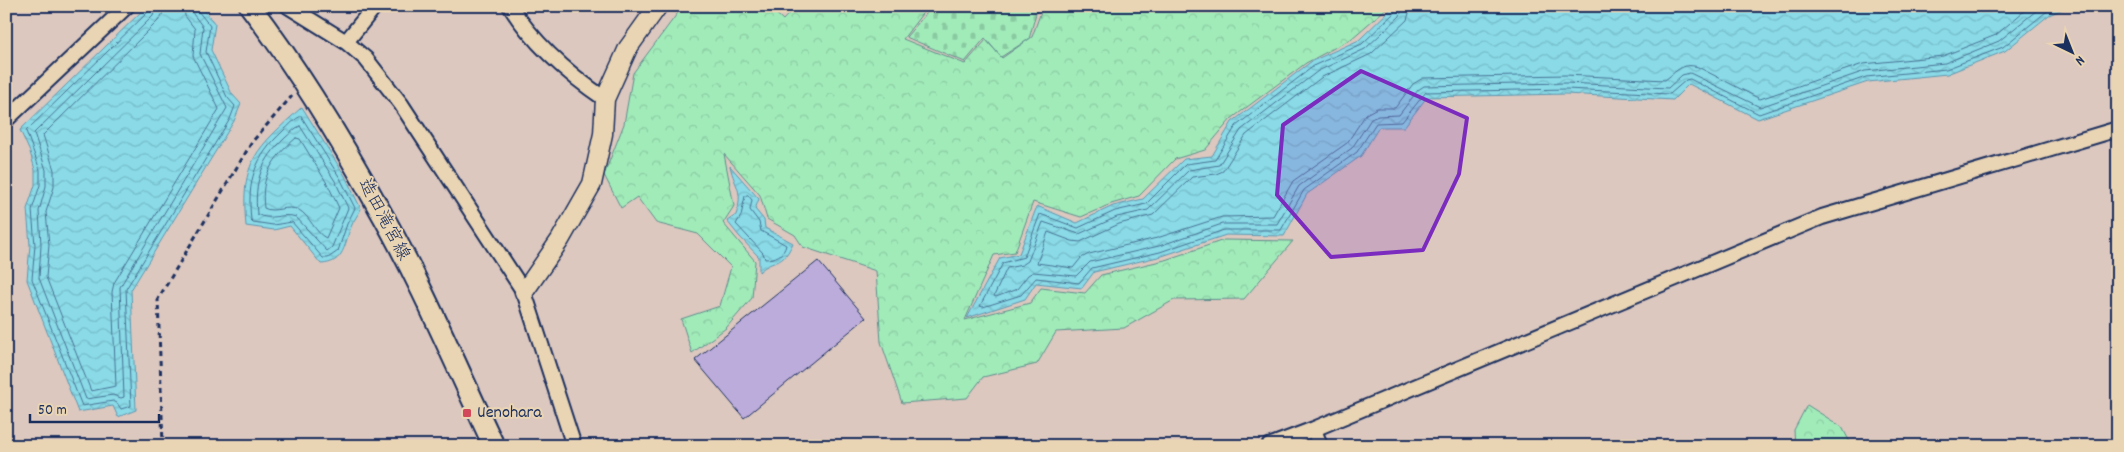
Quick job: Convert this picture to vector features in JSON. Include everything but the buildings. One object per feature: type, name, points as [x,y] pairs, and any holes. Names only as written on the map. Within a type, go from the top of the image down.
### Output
[{"type":"main road","name":"造田滝宮線","points":[[250,6],[322,112],[379,208],[494,446]]},
{"type":"street","points":[[6,120],[127,6]]},
{"type":"street","points":[[288,6],[346,42],[366,59],[401,104],[524,292],[574,446]]},
{"type":"street","points":[[346,42],[375,6]]},
{"type":"street","points":[[510,6],[547,54],[582,84],[605,99]]},
{"type":"street","points":[[524,292],[560,240],[592,184],[603,134],[605,99],[628,48],[658,6]]},
{"type":"street","points":[[1269,446],[1314,429],[1822,216],[2118,129]]},
{"type":"street","points":[[1314,429],[1320,446]]},
{"type":"path","points":[[163,446],[158,299],[252,142],[296,92]]},
{"type":"highlighted area","points":[[1361,71],[1467,118],[1459,174],[1423,250],[1331,257],[1277,195],[1283,125]]},
{"type":"green space","points":[[683,6],[768,6],[783,20],[796,6],[928,6],[903,39],[965,64],[986,40],[1002,58],[1032,37],[1043,6],[1389,6],[1351,39],[1306,63],[1231,119],[1205,150],[1175,159],[1139,196],[1111,204],[1081,217],[1033,202],[1015,252],[994,255],[965,320],[1030,303],[1041,288],[1085,293],[1101,275],[1165,260],[1224,240],[1293,241],[1244,299],[1174,300],[1124,328],[1056,332],[1037,364],[983,377],[967,398],[902,403],[881,342],[876,271],[803,247],[795,235],[767,219],[760,195],[724,154],[734,206],[723,223],[755,261],[752,298],[726,328],[692,353],[681,319],[720,306],[731,267],[698,234],[656,223],[637,197],[621,208],[604,175],[624,124],[633,73]]},
{"type":"green space","points":[[933,6],[1038,6],[1029,39],[1001,57],[985,38],[965,62],[906,37]]},
{"type":"green space","points":[[1807,405],[1842,427],[1852,446],[1795,446],[1794,430]]},
{"type":"water","points":[[147,6],[201,6],[215,24],[211,50],[232,94],[241,104],[234,121],[131,290],[136,410],[118,417],[113,406],[78,412],[27,280],[30,245],[27,209],[35,185],[35,170],[30,152],[20,130]]},
{"type":"water","points":[[1394,6],[2070,6],[2049,15],[2005,51],[1947,74],[1868,82],[1758,119],[1689,84],[1673,100],[1566,94],[1427,97],[1404,127],[1379,127],[1361,156],[1307,194],[1284,236],[1226,235],[1162,256],[1094,272],[1082,288],[1036,283],[1025,299],[967,318],[1000,258],[1019,254],[1037,206],[1077,223],[1113,206],[1143,199],[1184,159],[1212,156],[1232,122],[1312,61],[1359,40]]},
{"type":"water","points":[[302,107],[345,176],[361,209],[352,225],[342,252],[335,260],[329,263],[321,264],[290,226],[274,230],[246,226],[246,185],[254,158],[273,134]]},
{"type":"water","points":[[730,166],[759,199],[755,209],[764,220],[765,228],[793,243],[781,260],[759,272],[759,257],[727,221],[736,215],[739,200],[738,189]]},
{"type":"place","name":"Uenohara","points":[[467,413]]}]
